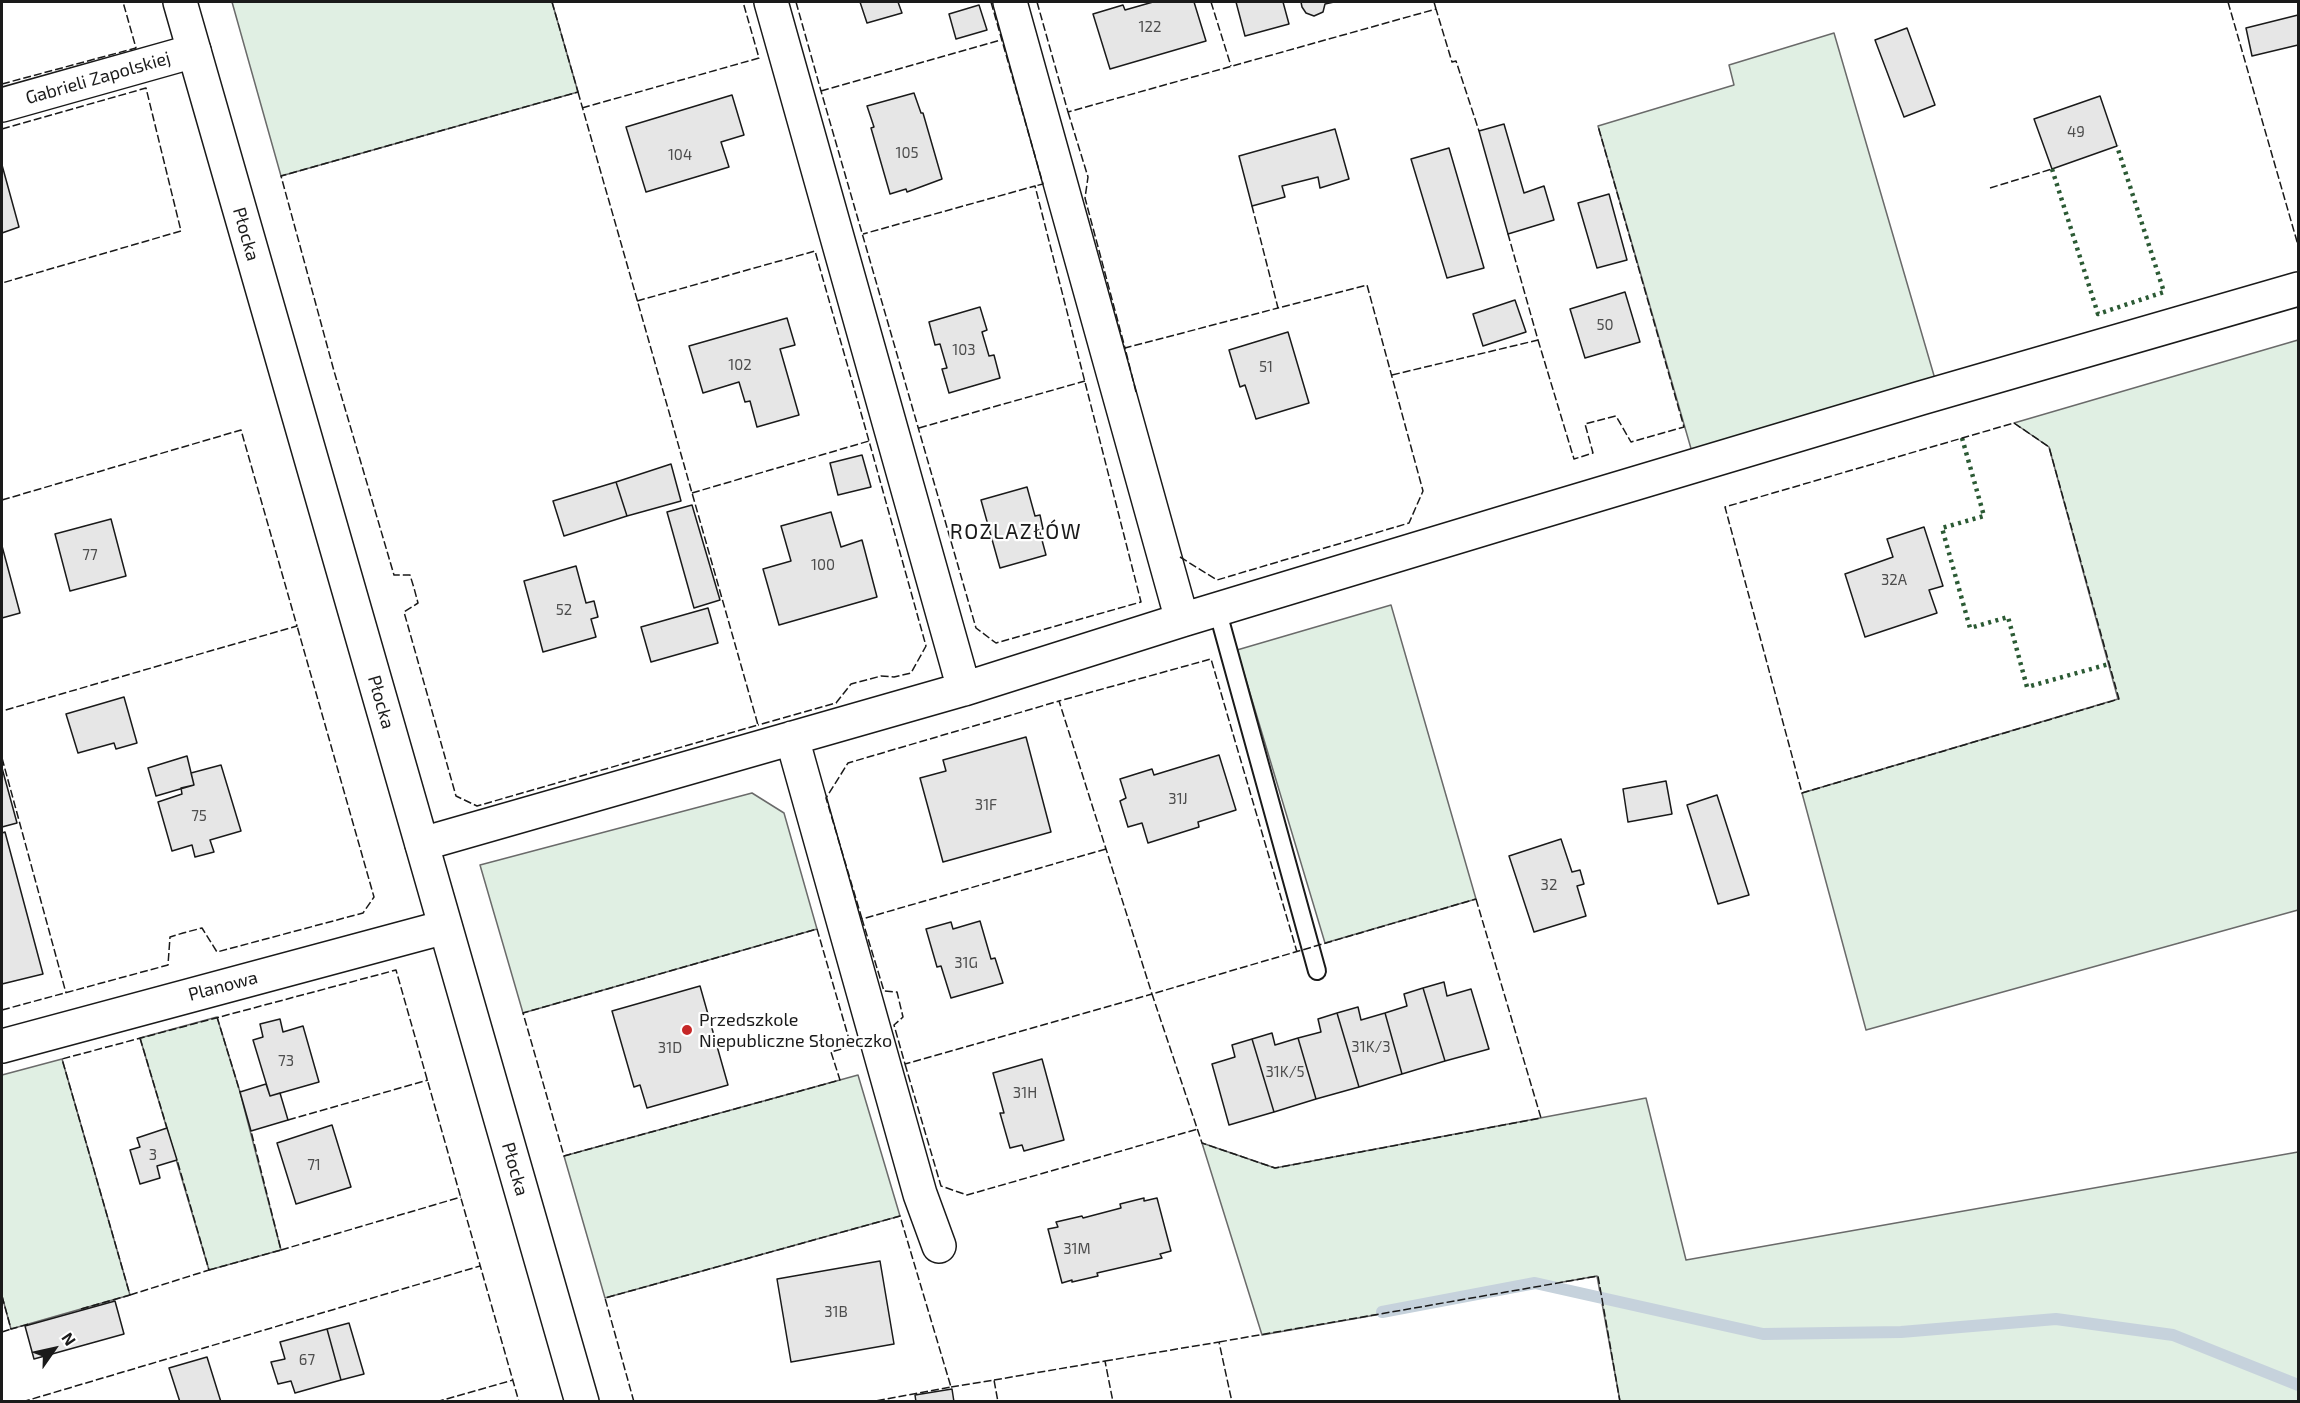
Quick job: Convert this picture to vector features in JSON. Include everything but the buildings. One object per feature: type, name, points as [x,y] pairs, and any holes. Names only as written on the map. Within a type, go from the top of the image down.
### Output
[{"type":"street","name":"Płocka","points":[[180,2],[582,1401]]},
{"type":"street","points":[[771,2],[964,689]]},
{"type":"street","points":[[1011,2],[1182,620]]},
{"type":"street","name":"Gabrieli Zapolskiej","points":[[2,105],[194,51]]},
{"type":"street","points":[[422,844],[964,689],[1217,609],[1921,398],[2298,289]]},
{"type":"street","points":[[792,738],[920,1194],[939,1246]]},
{"type":"street","name":"Planowa","points":[[2,1046],[446,927]]},
{"type":"lane","points":[[1217,609],[1317,971]]},
{"type":"green space","points":[[232,2],[552,2],[578,92],[281,176]]},
{"type":"green space","points":[[1834,33],[1935,379],[1692,452],[1598,126],[1734,85],[1729,65]]},
{"type":"green space","points":[[2298,340],[2298,910],[1866,1030],[1802,793],[2118,699],[2049,447],[2014,423]]},
{"type":"green space","points":[[1391,605],[1476,899],[1325,943],[1237,650]]},
{"type":"green space","points":[[752,793],[784,813],[817,929],[523,1013],[480,865]]},
{"type":"green space","points":[[217,1017],[240,1092],[281,1250],[209,1270],[140,1038]]},
{"type":"green space","points":[[62,1059],[130,1295],[11,1329],[2,1296],[2,1075]]},
{"type":"green space","points":[[858,1075],[900,1216],[605,1298],[564,1156]]},
{"type":"green space","points":[[1646,1098],[1686,1260],[2298,1152],[2298,1401],[1620,1401],[1597,1276],[1262,1335],[1202,1143],[1275,1168]]},
{"type":"waterway","points":[[1382,1312],[1535,1283],[1763,1334],[1901,1332],[2056,1319],[2173,1335],[2298,1385]]},
{"type":"hedge","points":[[2052,169],[2098,314],[2164,292],[2117,146]]},
{"type":"hedge","points":[[1962,438],[1984,516],[1942,528],[1970,628],[2008,617],[2027,687],[2109,664]]},
{"type":"fence","points":[[2,84],[136,48],[123,2]]},
{"type":"fence","points":[[552,2],[578,92]]},
{"type":"fence","points":[[582,108],[759,58],[743,2]]},
{"type":"fence","points":[[796,2],[976,628],[996,643],[1141,602],[1035,186],[863,234]]},
{"type":"fence","points":[[991,2],[1043,184],[1035,186]]},
{"type":"fence","points":[[1037,2],[1068,112],[1436,9],[1452,62],[1456,61],[1479,131]]},
{"type":"fence","points":[[1211,2],[1231,66]]},
{"type":"fence","points":[[1434,2],[1436,9]]},
{"type":"fence","points":[[2228,2],[2298,245]]},
{"type":"fence","points":[[821,91],[1001,40]]},
{"type":"fence","points":[[2,129],[146,88],[181,231],[2,283]]},
{"type":"fence","points":[[578,92],[758,725],[477,806],[456,796],[404,612],[418,603],[414,588],[410,575],[394,575],[334,371],[281,176],[578,92]]},
{"type":"fence","points":[[1068,112],[1088,177],[1085,198],[1125,348]]},
{"type":"fence","points":[[1538,340],[1574,459],[1593,453],[1585,424],[1616,416],[1631,442],[1684,427],[1598,126]]},
{"type":"fence","points":[[1990,188],[2052,169]]},
{"type":"fence","points":[[1180,557],[1217,580],[1409,523],[1423,491],[1367,285],[1278,308],[1252,206]]},
{"type":"fence","points":[[1392,375],[1538,340],[1508,234]]},
{"type":"fence","points":[[637,301],[815,251],[869,441]]},
{"type":"fence","points":[[1136,392],[1125,348],[1278,308]]},
{"type":"fence","points":[[919,428],[1085,381]]},
{"type":"fence","points":[[2014,423],[2049,447],[2119,699],[1802,793],[1725,507],[2014,423]]},
{"type":"fence","points":[[2,500],[241,430],[297,626],[2,711]]},
{"type":"fence","points":[[692,493],[869,441],[926,646],[911,673],[894,677],[881,676],[851,684],[836,703],[758,725]]},
{"type":"fence","points":[[2,1010],[168,965],[170,937],[183,933],[202,928],[217,952],[363,913],[374,897],[297,626]]},
{"type":"fence","points":[[1106,849],[862,919],[884,991],[897,992],[903,1017],[894,1025],[905,1064],[1152,994],[1106,849],[1059,701],[1211,659],[1297,952]]},
{"type":"fence","points":[[862,919],[826,798],[848,763],[1059,701]]},
{"type":"fence","points":[[2,758],[66,993]]},
{"type":"fence","points":[[1476,899],[1541,1118],[1275,1168],[1202,1143],[1152,994],[1476,899]]},
{"type":"fence","points":[[817,929],[851,1046],[831,1052],[840,1080],[564,1156],[523,1013],[817,929]]},
{"type":"fence","points":[[81,1309],[130,1295],[62,1059],[396,970],[519,1402]]},
{"type":"fence","points":[[217,1017],[240,1092]]},
{"type":"fence","points":[[140,1038],[167,1128]]},
{"type":"fence","points":[[905,1064],[941,1186],[967,1195],[1198,1129]]},
{"type":"fence","points":[[288,1120],[428,1080]]},
{"type":"fence","points":[[209,1270],[281,1250],[251,1131]]},
{"type":"fence","points":[[130,1295],[209,1270],[177,1160]]},
{"type":"fence","points":[[281,1250],[461,1197]]},
{"type":"fence","points":[[634,1402],[605,1298],[900,1216],[951,1387],[870,1402]]},
{"type":"fence","points":[[22,1402],[480,1266]]},
{"type":"fence","points":[[1219,1342],[1598,1276],[1620,1402]]},
{"type":"fence","points":[[2,1296],[11,1329],[29,1324]]},
{"type":"fence","points":[[2,1332],[11,1329]]},
{"type":"fence","points":[[1105,1361],[1219,1342],[1232,1402]]},
{"type":"fence","points":[[994,1380],[1105,1361],[1113,1402]]},
{"type":"fence","points":[[436,1402],[513,1380]]},
{"type":"fence","points":[[951,1387],[994,1380],[998,1402]]},
{"type":"place","name":"Przedszkole Niepubliczne Słoneczko","points":[[687,1030]]},
{"type":"district","name":"ROZLAZŁÓW","points":[[1016,532]]}]
